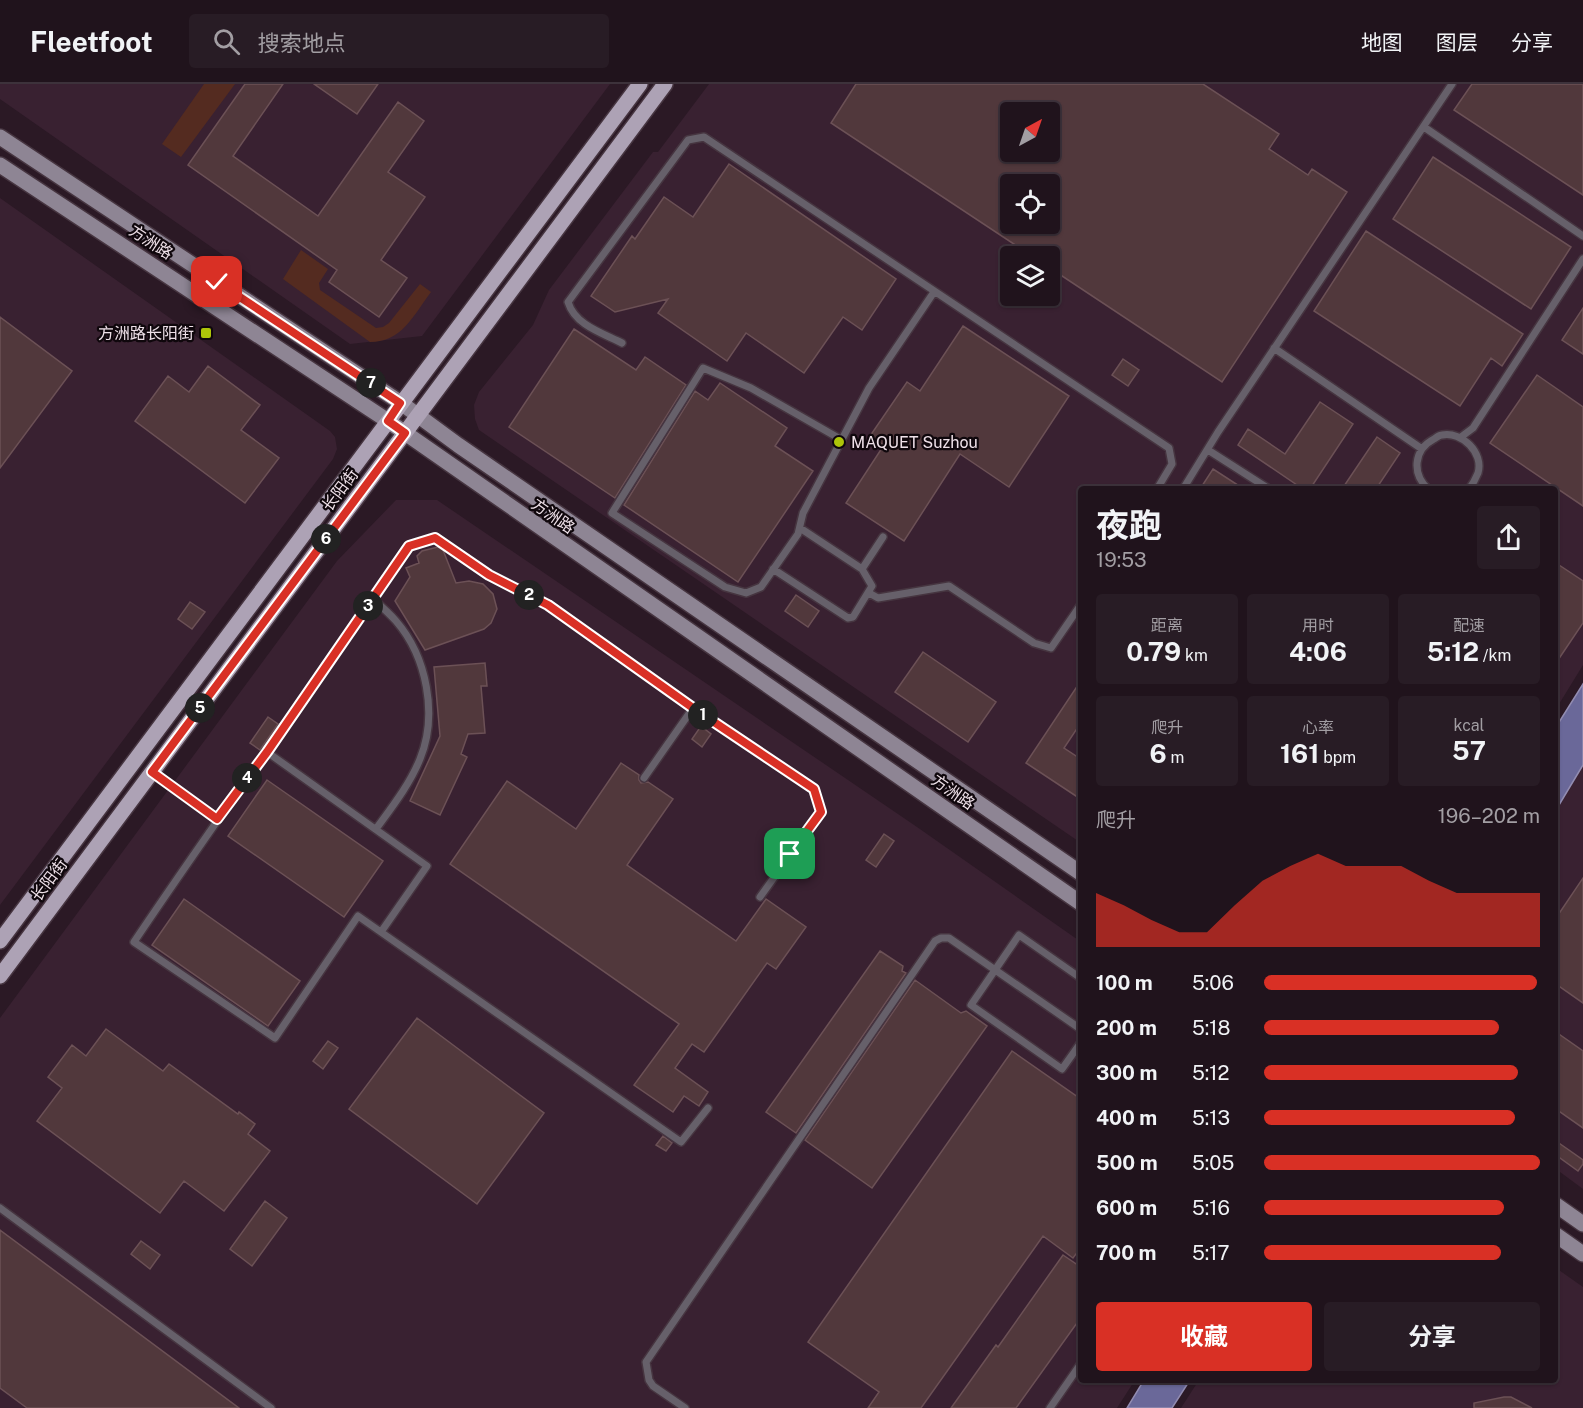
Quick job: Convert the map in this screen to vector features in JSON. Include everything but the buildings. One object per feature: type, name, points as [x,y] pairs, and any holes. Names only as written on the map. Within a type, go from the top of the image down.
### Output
[{"type":"main road","name":"长阳街","points":[[0,941],[640,84]]},
{"type":"main road","name":"长阳街","points":[[0,976],[665,84]]},
{"type":"main road","name":"方洲路","points":[[0,137],[400,403],[1078,871]]},
{"type":"main road","name":"方洲路","points":[[0,165],[388,421],[1078,900]]},
{"type":"main road","points":[[1558,1206],[1583,1224]]},
{"type":"main road","points":[[1558,1236],[1583,1254]]},
{"type":"lane","points":[[1186,486],[1274,348],[1452,84]]},
{"type":"lane","points":[[1424,127],[1583,236]]},
{"type":"lane","points":[[622,343],[587,326],[571,312],[568,302],[688,140],[704,137],[1169,448],[1173,464],[1159,486]]},
{"type":"lane","points":[[1461,437],[1473,428],[1583,260]]},
{"type":"lane","points":[[842,440],[751,387],[703,368],[612,513],[725,587],[746,593],[761,587],[798,534],[803,513],[842,440],[869,388],[934,292]]},
{"type":"lane","points":[[1274,348],[1422,449]]},
{"type":"lane","points":[[1425,486],[1419,481],[1416,461],[1425,444],[1442,435],[1461,437],[1475,451],[1479,471],[1471,486]]},
{"type":"lane","points":[[1208,450],[1264,486]]},
{"type":"lane","points":[[773,569],[848,618],[854,617],[872,586],[862,569],[800,528]]},
{"type":"lane","points":[[862,569],[883,537]]},
{"type":"lane","points":[[708,1108],[681,1142],[358,916],[275,1038],[134,942],[217,819],[267,752],[409,546],[435,538],[489,575],[548,605],[693,708],[814,789],[821,812],[760,897]]},
{"type":"lane","points":[[869,593],[878,598],[949,586],[1034,643],[1051,648],[1078,609]]},
{"type":"lane","points":[[373,598],[397,622],[417,655],[428,691],[429,723],[420,759],[399,796],[376,829]]},
{"type":"lane","points":[[644,778],[693,708]]},
{"type":"lane","points":[[267,752],[427,866],[381,932]]},
{"type":"lane","points":[[152,772],[217,819]]},
{"type":"lane","points":[[1078,976],[1019,936],[971,1005],[1062,1069],[1078,1047]]},
{"type":"lane","points":[[686,1408],[653,1386],[649,1380],[646,1362],[930,946],[941,938],[949,938],[1078,1026]]},
{"type":"lane","points":[[0,1208],[271,1408]]},
{"type":"lane","points":[[1050,1408],[1078,1368]]},
{"type":"shaded area","points":[[0,84],[610,84],[422,336],[350,344],[0,99]]},
{"type":"shaded area","points":[[204,84],[235,84],[181,157],[162,144]]},
{"type":"shaded area","points":[[709,84],[1583,84],[1583,665],[1558,706],[1558,486],[1078,486],[1078,841],[479,430],[474,405],[479,392],[533,325],[549,290],[653,152],[658,152]]},
{"type":"shaded area","points":[[0,198],[330,431],[335,437],[337,449],[333,459],[0,905]]},
{"type":"shaded area","points":[[301,250],[328,269],[319,283],[320,290],[376,328],[389,323],[420,284],[431,292],[399,333],[391,338],[370,342],[283,279]]},
{"type":"shaded area","points":[[396,500],[437,500],[917,827],[1078,940],[1078,1383],[1133,1383],[1117,1408],[0,1408],[0,1018],[337,561]]},
{"type":"shaded area","points":[[1583,684],[1583,765],[1558,807],[1558,724]]},
{"type":"shaded area","points":[[1583,765],[1583,1189],[1558,1170],[1558,807]]},
{"type":"shaded area","points":[[1558,1269],[1583,1287],[1583,1408],[1181,1408],[1197,1383],[1558,1383]]},
{"type":"shaded area","points":[[1142,1383],[1188,1383],[1172,1408],[1127,1408]]},
{"type":"place","name":"方洲路长阳街","points":[[206,333]]},
{"type":"place","name":"MAQUET Suzhou","points":[[839,442]]},
{"type":"route","points":[[217,282],[400,403],[388,421],[405,433],[152,772],[217,819],[267,752],[409,546],[435,538],[489,575],[548,605],[693,708],[814,789],[821,812],[790,854]]}]
